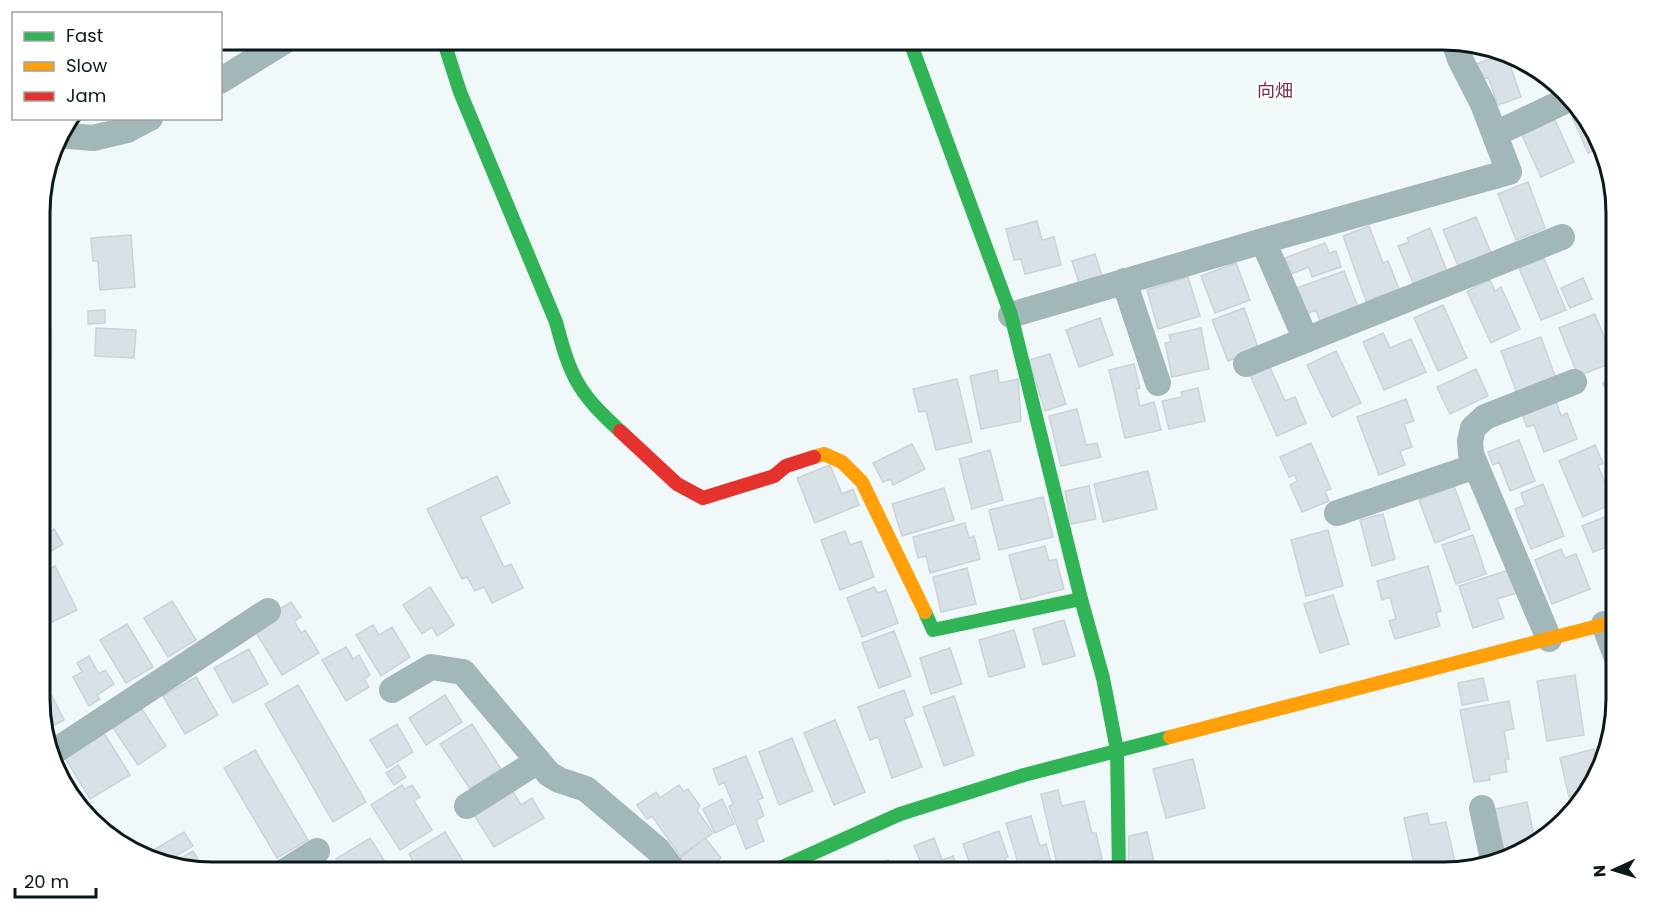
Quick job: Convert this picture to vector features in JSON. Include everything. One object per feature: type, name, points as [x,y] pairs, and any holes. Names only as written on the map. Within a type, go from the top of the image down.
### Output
[{"type":"street","points":[[913,49],[1011,315],[1081,599],[1103,678],[1117,750],[1119,862]]},
{"type":"street","points":[[222,80],[270,50]]},
{"type":"street","points":[[446,50],[460,93],[556,322],[578,384],[601,413],[677,484],[703,498],[774,476],[786,466],[824,454],[842,462],[862,482],[933,630],[1081,599]]},
{"type":"street","points":[[1011,315],[1509,172],[1483,104],[1457,50]]},
{"type":"street","points":[[1495,135],[1563,102]]},
{"type":"street","points":[[68,136],[93,138],[127,130],[146,120]]},
{"type":"street","points":[[1246,363],[1562,237]]},
{"type":"street","points":[[1263,241],[1306,340]]},
{"type":"street","points":[[1124,281],[1158,384]]},
{"type":"street","points":[[1549,639],[1471,454],[1470,441],[1473,428],[1485,417],[1574,382]]},
{"type":"street","points":[[1338,513],[1476,466]]},
{"type":"street","points":[[58,749],[268,611]]},
{"type":"street","points":[[793,862],[900,814],[1024,775],[1606,624]]},
{"type":"street","points":[[392,690],[431,667],[463,672],[549,774],[559,780],[586,789],[658,850],[667,862]]},
{"type":"street","points":[[467,806],[538,761]]},
{"type":"street","points":[[1482,808],[1492,855]]},
{"type":"street","points":[[300,862],[317,851]]},
{"type":"building","points":[[1495,58],[1510,63],[1521,97],[1498,105],[1488,77],[1482,80],[1476,64]]},
{"type":"building","points":[[1571,114],[1579,122],[1594,150],[1588,153]]},
{"type":"building","points":[[1554,118],[1574,162],[1541,177],[1521,133]]},
{"type":"building","points":[[1528,182],[1545,228],[1516,240],[1498,194]]},
{"type":"building","points":[[1476,217],[1492,255],[1459,268],[1443,230]]},
{"type":"building","points":[[1037,221],[1042,240],[1054,237],[1061,265],[1025,274],[1021,259],[1014,260],[1006,229]]},
{"type":"building","points":[[1369,226],[1383,263],[1388,261],[1399,289],[1366,301],[1343,236]]},
{"type":"building","points":[[1430,228],[1447,271],[1414,285],[1398,246],[1409,242],[1407,238]]},
{"type":"building","points":[[131,235],[135,287],[100,290],[98,261],[93,261],[91,238]]},
{"type":"building","points":[[1325,243],[1329,253],[1336,251],[1341,267],[1312,277],[1309,267],[1291,274],[1285,258]]},
{"type":"building","points":[[1095,254],[1102,276],[1079,283],[1072,261]]},
{"type":"building","points":[[1544,258],[1566,310],[1541,320],[1519,268]]},
{"type":"building","points":[[1236,263],[1250,300],[1215,313],[1201,276]]},
{"type":"building","points":[[1344,271],[1358,307],[1320,321],[1316,310],[1306,314],[1297,288]]},
{"type":"building","points":[[1188,277],[1200,316],[1158,329],[1147,290]]},
{"type":"building","points":[[1583,278],[1592,299],[1570,308],[1561,288]]},
{"type":"building","points":[[1490,280],[1495,291],[1501,287],[1520,329],[1491,343],[1467,291]]},
{"type":"building","points":[[1443,305],[1467,358],[1438,371],[1414,318]]},
{"type":"building","points":[[1244,308],[1259,350],[1228,361],[1212,320]]},
{"type":"building","points":[[105,310],[105,323],[88,324],[88,311]]},
{"type":"building","points":[[1595,314],[1606,342],[1606,365],[1578,376],[1559,328]]},
{"type":"building","points":[[1100,318],[1113,355],[1079,367],[1066,330]]},
{"type":"building","points":[[96,328],[136,330],[134,358],[95,356]]},
{"type":"building","points":[[1201,328],[1209,369],[1172,377],[1165,343],[1171,342],[1169,335]]},
{"type":"building","points":[[50,330],[51,330],[50,358]]},
{"type":"building","points":[[1383,333],[1390,348],[1411,339],[1426,372],[1384,390],[1363,342]]},
{"type":"building","points":[[1541,337],[1556,379],[1517,393],[1501,351]]},
{"type":"building","points":[[1336,351],[1361,403],[1332,417],[1307,365]]},
{"type":"building","points":[[1050,354],[1066,404],[1045,411],[1029,360]]},
{"type":"building","points":[[1134,364],[1140,388],[1136,389],[1140,406],[1154,402],[1161,430],[1125,438],[1109,370]]},
{"type":"building","points":[[1269,365],[1285,401],[1295,397],[1306,423],[1277,436],[1249,373]]},
{"type":"building","points":[[1476,369],[1488,396],[1450,414],[1437,387]]},
{"type":"building","points":[[997,370],[999,383],[1018,379],[1021,421],[981,429],[970,376]]},
{"type":"building","points":[[957,379],[972,442],[936,450],[926,411],[919,412],[913,389]]},
{"type":"building","points":[[1198,388],[1205,421],[1169,429],[1162,401],[1182,397],[1181,392]]},
{"type":"building","points":[[1406,399],[1414,421],[1404,424],[1412,447],[1400,451],[1405,465],[1379,475],[1357,417]]},
{"type":"building","points":[[1556,401],[1561,416],[1567,413],[1577,439],[1544,452],[1534,425],[1527,427],[1522,414]]},
{"type":"building","points":[[1077,409],[1086,445],[1097,443],[1101,457],[1061,466],[1049,416]]},
{"type":"building","points":[[1519,440],[1535,481],[1510,491],[1499,462],[1493,465],[1488,452]]},
{"type":"building","points":[[1311,443],[1331,489],[1325,491],[1329,501],[1302,512],[1290,485],[1297,481],[1295,475],[1289,477],[1280,457]]},
{"type":"building","points":[[912,444],[925,469],[893,485],[890,479],[883,482],[873,463]]},
{"type":"building","points":[[1595,445],[1603,463],[1598,466],[1606,484],[1606,507],[1583,517],[1559,461]]},
{"type":"building","points":[[990,450],[1003,500],[972,509],[959,459]]},
{"type":"building","points":[[830,465],[842,494],[853,489],[859,505],[815,523],[797,478]]},
{"type":"building","points":[[1148,471],[1157,509],[1103,522],[1094,484]]},
{"type":"building","points":[[497,476],[510,503],[480,517],[504,567],[511,564],[523,588],[492,603],[484,587],[475,591],[467,577],[462,579],[427,509]]},
{"type":"building","points":[[1543,484],[1564,536],[1531,549],[1515,509],[1525,505],[1521,493]]},
{"type":"building","points":[[1089,486],[1096,519],[1071,524],[1065,491]]},
{"type":"building","points":[[1454,486],[1470,529],[1435,543],[1419,500]]},
{"type":"building","points":[[944,488],[954,520],[902,536],[892,504]]},
{"type":"building","points":[[1043,497],[1053,537],[999,550],[989,510]]},
{"type":"building","points":[[1383,514],[1395,559],[1372,566],[1360,520]]},
{"type":"building","points":[[1606,516],[1606,547],[1593,552],[1582,526]]},
{"type":"building","points":[[965,523],[969,538],[974,536],[980,559],[930,573],[926,556],[918,558],[913,537]]},
{"type":"building","points":[[54,529],[63,544],[50,552],[50,532]]},
{"type":"building","points":[[1328,530],[1343,586],[1306,596],[1291,540]]},
{"type":"building","points":[[845,531],[850,545],[861,541],[874,577],[840,590],[821,540]]},
{"type":"building","points":[[1473,535],[1486,574],[1456,584],[1442,545]]},
{"type":"building","points":[[1045,546],[1049,561],[1056,559],[1064,589],[1021,600],[1009,555]]},
{"type":"building","points":[[1561,549],[1565,558],[1576,554],[1590,589],[1552,604],[1535,560]]},
{"type":"building","points":[[55,566],[77,610],[50,623],[50,568]]},
{"type":"building","points":[[1428,566],[1441,611],[1436,613],[1440,626],[1395,639],[1389,621],[1396,619],[1390,597],[1382,600],[1377,581]]},
{"type":"building","points":[[967,568],[976,604],[941,612],[933,577]]},
{"type":"building","points":[[1509,570],[1517,593],[1497,599],[1504,618],[1473,628],[1459,586]]},
{"type":"building","points":[[430,587],[454,625],[437,636],[432,627],[422,634],[403,605]]},
{"type":"building","points":[[874,587],[878,593],[886,590],[898,623],[862,637],[847,598]]},
{"type":"building","points":[[1333,595],[1349,644],[1320,653],[1304,604]]},
{"type":"building","points":[[172,601],[196,640],[168,657],[144,618]]},
{"type":"building","points":[[291,602],[301,617],[294,621],[301,633],[305,630],[319,653],[282,675],[252,626]]},
{"type":"building","points":[[1064,620],[1075,656],[1043,665],[1033,629]]},
{"type":"building","points":[[127,624],[153,667],[126,683],[100,640]]},
{"type":"building","points":[[373,625],[379,635],[392,627],[410,657],[381,676],[356,635]]},
{"type":"building","points":[[1014,630],[1025,667],[989,677],[979,640]]},
{"type":"building","points":[[894,631],[911,676],[879,688],[862,643]]},
{"type":"building","points":[[346,647],[353,659],[359,655],[370,675],[364,679],[369,687],[346,701],[322,660]]},
{"type":"building","points":[[950,648],[962,684],[931,694],[920,658]]},
{"type":"building","points":[[249,649],[268,684],[233,703],[214,668]]},
{"type":"building","points":[[89,656],[99,674],[105,670],[114,684],[97,695],[100,699],[89,706],[73,677],[82,672],[77,663]]},
{"type":"building","points":[[1575,675],[1584,735],[1547,741],[1537,681]]},
{"type":"building","points":[[196,677],[218,715],[185,734],[163,696]]},
{"type":"building","points":[[1483,678],[1488,700],[1462,705],[1458,683]]},
{"type":"building","points":[[298,685],[366,802],[333,822],[265,704]]},
{"type":"building","points":[[904,690],[913,715],[904,719],[922,767],[892,778],[878,737],[870,740],[858,707]]},
{"type":"building","points":[[445,695],[462,722],[426,745],[409,718]]},
{"type":"building","points":[[52,696],[64,720],[52,727],[51,721],[50,697]]},
{"type":"building","points":[[954,696],[974,755],[944,766],[923,707]]},
{"type":"building","points":[[1509,701],[1514,729],[1504,731],[1509,759],[1505,759],[1507,772],[1489,775],[1490,780],[1474,782],[1460,710]]},
{"type":"building","points":[[142,709],[166,746],[138,765],[113,728]]},
{"type":"building","points":[[835,720],[865,792],[834,805],[804,733]]},
{"type":"building","points":[[397,724],[413,752],[387,768],[370,740]]},
{"type":"building","points":[[472,724],[501,769],[470,789],[440,744]]},
{"type":"building","points":[[104,733],[130,775],[90,799],[65,758]]},
{"type":"building","points":[[792,738],[813,791],[779,805],[759,752]]},
{"type":"building","points":[[1594,749],[1596,757],[1590,772],[1575,795],[1569,797],[1560,758]]},
{"type":"building","points":[[255,750],[308,840],[277,858],[224,768]]},
{"type":"building","points":[[746,756],[763,798],[758,800],[764,816],[756,820],[764,841],[746,849],[729,806],[733,804],[724,782],[719,785],[713,769]]},
{"type":"building","points":[[1193,759],[1205,808],[1166,818],[1153,769]]},
{"type":"building","points":[[398,765],[406,777],[394,785],[386,773]]},
{"type":"building","points":[[402,785],[405,789],[412,785],[420,797],[414,801],[432,830],[400,850],[371,805]]},
{"type":"building","points":[[679,785],[684,792],[688,789],[700,806],[697,810],[713,833],[680,856],[652,816],[647,819],[637,805],[656,792],[660,798]]},
{"type":"building","points":[[512,790],[521,805],[532,798],[544,818],[494,847],[473,813]]},
{"type":"building","points":[[1058,790],[1062,806],[1084,801],[1092,833],[1096,833],[1102,859],[1089,862],[1056,862],[1041,794]]},
{"type":"building","points":[[722,799],[734,824],[715,833],[703,809]]},
{"type":"building","points":[[1527,802],[1534,835],[1504,851],[1495,809]]},
{"type":"building","points":[[1427,813],[1430,825],[1446,822],[1455,862],[1414,862],[1404,818]]},
{"type":"building","points":[[1031,816],[1040,846],[1046,844],[1051,862],[1018,862],[1006,823]]},
{"type":"building","points":[[999,831],[1008,857],[1005,858],[1006,862],[969,862],[963,844]]},
{"type":"building","points":[[184,832],[193,846],[173,858],[152,851]]},
{"type":"building","points":[[445,832],[464,862],[414,862],[409,854]]},
{"type":"building","points":[[1147,832],[1154,862],[1128,862],[1129,836]]},
{"type":"building","points":[[370,838],[385,862],[338,862],[336,859]]},
{"type":"building","points":[[705,838],[721,858],[716,862],[683,862],[680,858]]},
{"type":"building","points":[[934,838],[942,860],[953,856],[955,862],[921,862],[914,846]]},
{"type":"building","points":[[193,851],[199,861],[191,861],[180,859]]},
{"type":"traffic: fast","points":[[913,49],[1011,315],[1081,599],[1103,678],[1117,750],[1119,862]]},
{"type":"traffic: fast","points":[[446,50],[460,92],[556,322],[571,371],[588,397],[620,431]]},
{"type":"traffic: fast","points":[[925,612],[933,630],[1081,599]]},
{"type":"traffic: fast","points":[[793,862],[900,814],[1024,775],[1170,737]]},
{"type":"traffic: slow","points":[[814,457],[824,454],[842,462],[862,482],[925,612]]},
{"type":"traffic: slow","points":[[1170,737],[1606,624]]},
{"type":"traffic: jam","points":[[620,431],[677,484],[703,498],[774,476],[786,466],[814,457]]},
{"type":"district","name":"向畑","points":[[1275,91]]}]
